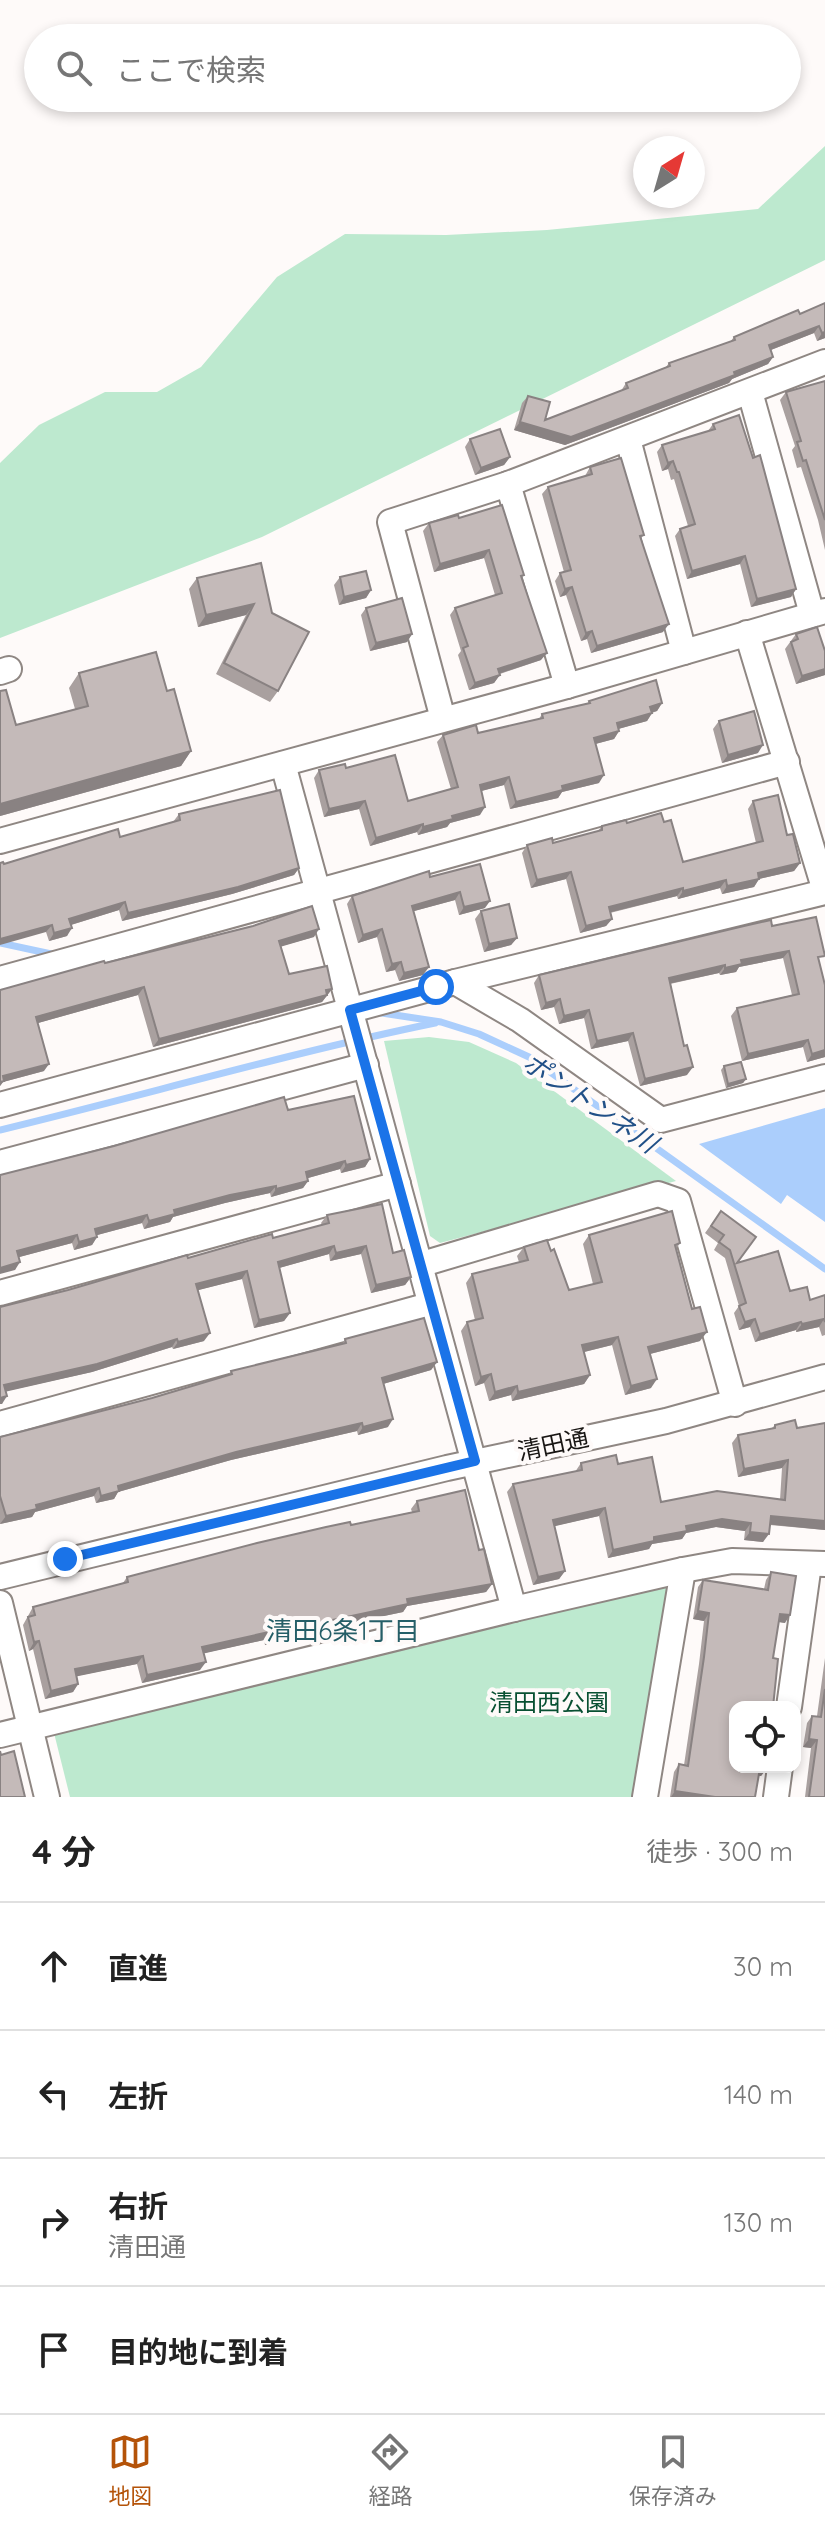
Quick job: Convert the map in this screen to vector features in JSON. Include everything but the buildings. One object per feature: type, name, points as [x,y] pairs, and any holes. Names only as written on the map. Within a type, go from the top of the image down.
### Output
[{"type":"street","points":[[443,719],[390,522],[508,484],[825,362]]},
{"type":"street","points":[[0,841],[567,686],[818,613],[750,392]]},
{"type":"street","points":[[628,439],[684,652]]},
{"type":"street","points":[[508,484],[567,686]]},
{"type":"street","points":[[0,1105],[352,1017],[455,982],[825,892],[820,851],[787,762],[747,633]]},
{"type":"street","points":[[0,979],[787,762]]},
{"type":"street","points":[[283,764],[514,1609]]},
{"type":"street","points":[[455,982],[520,1020],[661,1120],[825,1077]]},
{"type":"street","points":[[0,1163],[364,1058]]},
{"type":"street","points":[[0,1293],[398,1184]]},
{"type":"street","points":[[419,1265],[658,1194],[678,1201],[735,1404]]},
{"type":"street","points":[[0,1424],[429,1305]]},
{"type":"street","name":"清田通","points":[[0,1577],[475,1461],[735,1404],[825,1377]]},
{"type":"street","points":[[0,1735],[514,1609],[732,1561],[817,1564],[790,1701]]},
{"type":"street","points":[[645,1797],[683,1570]]},
{"type":"street","points":[[0,1603],[47,1797]]},
{"type":"street","points":[[776,1797],[779,1773]]},
{"type":"green space","points":[[825,146],[825,260],[262,537],[0,638],[0,463],[39,425],[105,392],[157,392],[201,367],[277,277],[345,234],[446,235],[547,230],[758,209]]},
{"type":"green space","points":[[429,1037],[469,1042],[516,1063],[676,1181],[440,1243],[430,1236],[384,1041]]},
{"type":"green space","name":"清田西公園","points":[[669,1585],[634,1797],[70,1797],[54,1733],[58,1725]]},
{"type":"water","points":[[825,1108],[825,1222],[787,1195],[781,1204],[699,1144]]},
{"type":"waterway","points":[[0,943],[56,955]]},
{"type":"waterway","name":"ポントンネ川","points":[[375,1012],[441,1022],[479,1034],[529,1057],[825,1269]]},
{"type":"waterway","name":"ポントンネ川","points":[[0,1130],[435,1023]]},
{"type":"district","name":"清田6条1丁目","points":[[343,1631]]},
{"type":"route","points":[[65,1559],[475,1461],[429,1305],[350,1010],[436,987]]}]
